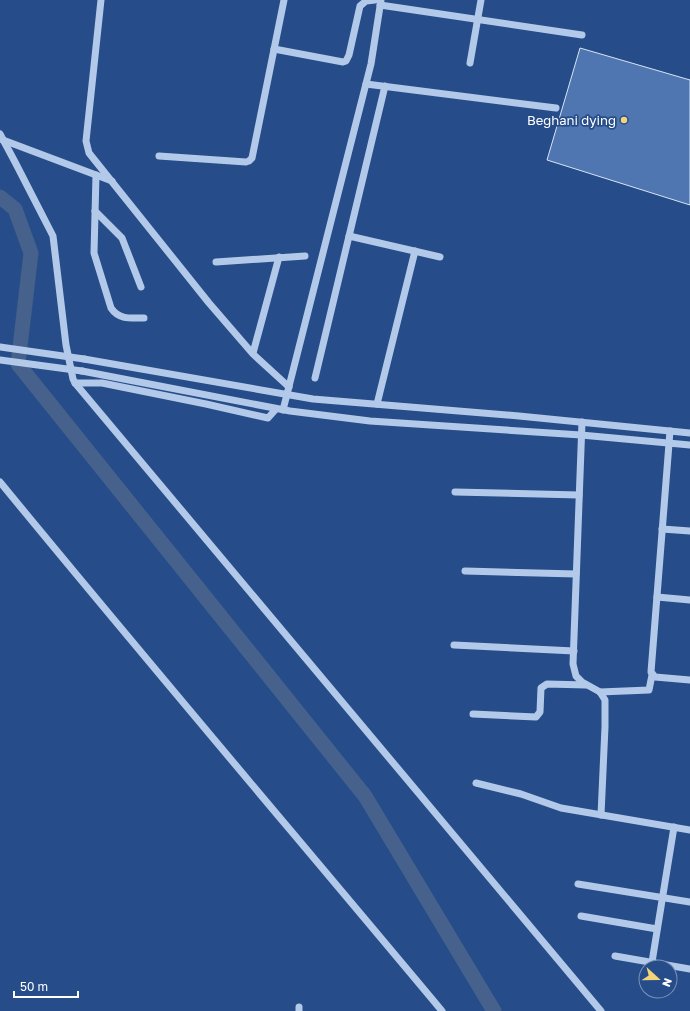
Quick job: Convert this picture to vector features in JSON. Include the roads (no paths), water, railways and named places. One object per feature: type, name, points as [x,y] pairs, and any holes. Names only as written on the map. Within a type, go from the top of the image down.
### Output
[{"type":"street","points":[[101,0],[86,141],[89,152],[209,302],[253,353],[289,391]]},
{"type":"street","points":[[159,156],[249,161],[253,154],[284,0]]},
{"type":"street","points":[[470,63],[481,0]]},
{"type":"street","points":[[274,49],[343,62],[346,61],[349,55],[360,6],[366,1],[582,34]]},
{"type":"street","points":[[75,383],[102,383],[268,418],[280,410],[289,391],[366,84],[372,56],[379,2]]},
{"type":"street","points":[[366,84],[556,108]]},
{"type":"street","points":[[315,378],[384,86]]},
{"type":"street","points":[[2,137],[112,181]]},
{"type":"street","points":[[2,137],[53,236],[66,345],[75,383],[601,1011]]},
{"type":"street","points":[[96,175],[94,253],[111,308],[115,314],[120,317],[144,318]]},
{"type":"street","points":[[95,211],[122,238],[141,286]]},
{"type":"street","points":[[349,236],[440,257]]},
{"type":"street","points":[[377,404],[415,251]]},
{"type":"street","points":[[216,262],[305,256]]},
{"type":"street","points":[[253,353],[279,257]]},
{"type":"street","points":[[0,347],[289,391],[313,398],[690,433]]},
{"type":"street","points":[[0,360],[82,371],[280,410],[370,421],[581,435],[690,445]]},
{"type":"street","points":[[582,422],[573,664],[576,676],[582,682],[600,692],[605,700],[601,816]]},
{"type":"street","points":[[600,692],[648,690],[652,675],[651,672],[670,431]]},
{"type":"street","points":[[0,482],[117,624],[442,1011]]},
{"type":"street","points":[[455,492],[579,495]]},
{"type":"street","points":[[662,529],[690,531]]},
{"type":"street","points":[[465,571],[576,574]]},
{"type":"street","points":[[657,597],[690,600]]},
{"type":"street","points":[[454,645],[574,651]]},
{"type":"street","points":[[652,675],[655,677],[690,680]]},
{"type":"street","points":[[474,714],[536,716],[540,712],[541,688],[543,686],[547,684],[588,685]]},
{"type":"street","points":[[476,784],[521,794],[561,808],[690,830]]},
{"type":"street","points":[[652,959],[661,898],[674,827]]},
{"type":"street","points":[[578,884],[690,902]]},
{"type":"street","points":[[580,916],[657,929]]},
{"type":"street","points":[[615,956],[638,960]]},
{"type":"street","points":[[678,967],[690,969]]},
{"type":"waterway","points":[[0,197],[15,209],[31,253],[18,364],[365,796],[494,1011]]},
{"type":"place","name":"Beghani dying","points":[[624,120]]}]
